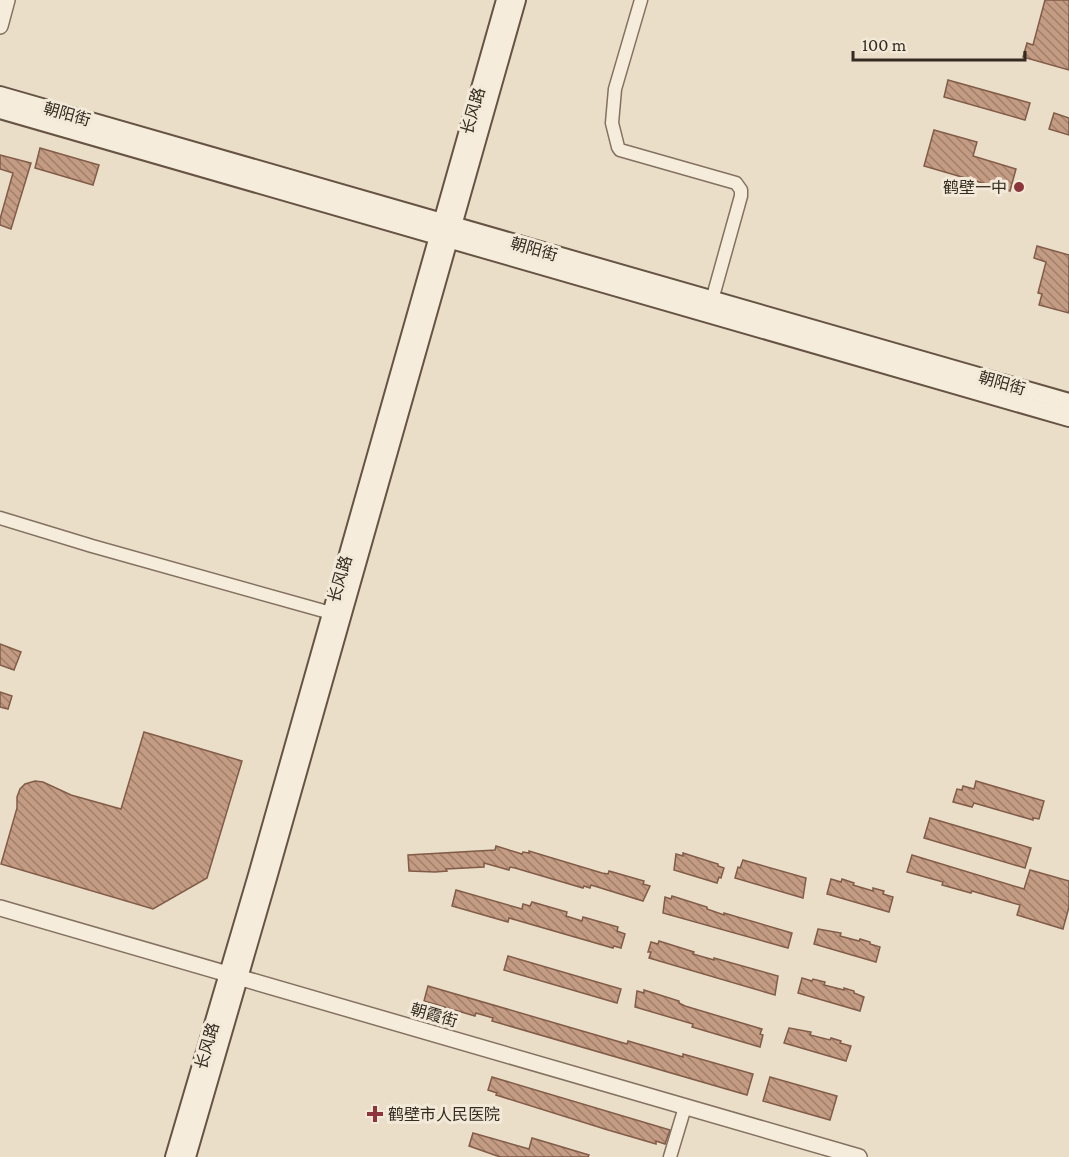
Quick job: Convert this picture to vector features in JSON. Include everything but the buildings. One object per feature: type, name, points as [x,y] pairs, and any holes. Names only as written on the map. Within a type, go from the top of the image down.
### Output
[{"type":"main road","name":"长风路","points":[[174,1157],[234,976],[445,231],[505,0]]},
{"type":"main road","name":"长风路","points":[[187,1157],[331,614],[445,231],[517,0]]},
{"type":"main road","name":"朝阳街","points":[[0,95],[1069,418]]},
{"type":"main road","name":"朝阳街","points":[[0,110],[445,231],[712,300],[1069,402]]},
{"type":"street","points":[[0,26],[8,0]]},
{"type":"street","points":[[640,0],[615,89],[612,123],[620,150],[736,183],[741,190],[712,300]]},
{"type":"street","points":[[0,518],[331,614]]},
{"type":"street","name":"朝霞街","points":[[0,908],[685,1107],[823,1152],[859,1157]]},
{"type":"street","points":[[670,1157],[685,1107]]},
{"type":"place","name":"鹤壁一中","points":[[1019,187]]},
{"type":"place","name":"鹤壁市人民医院","points":[[375,1114]]}]
